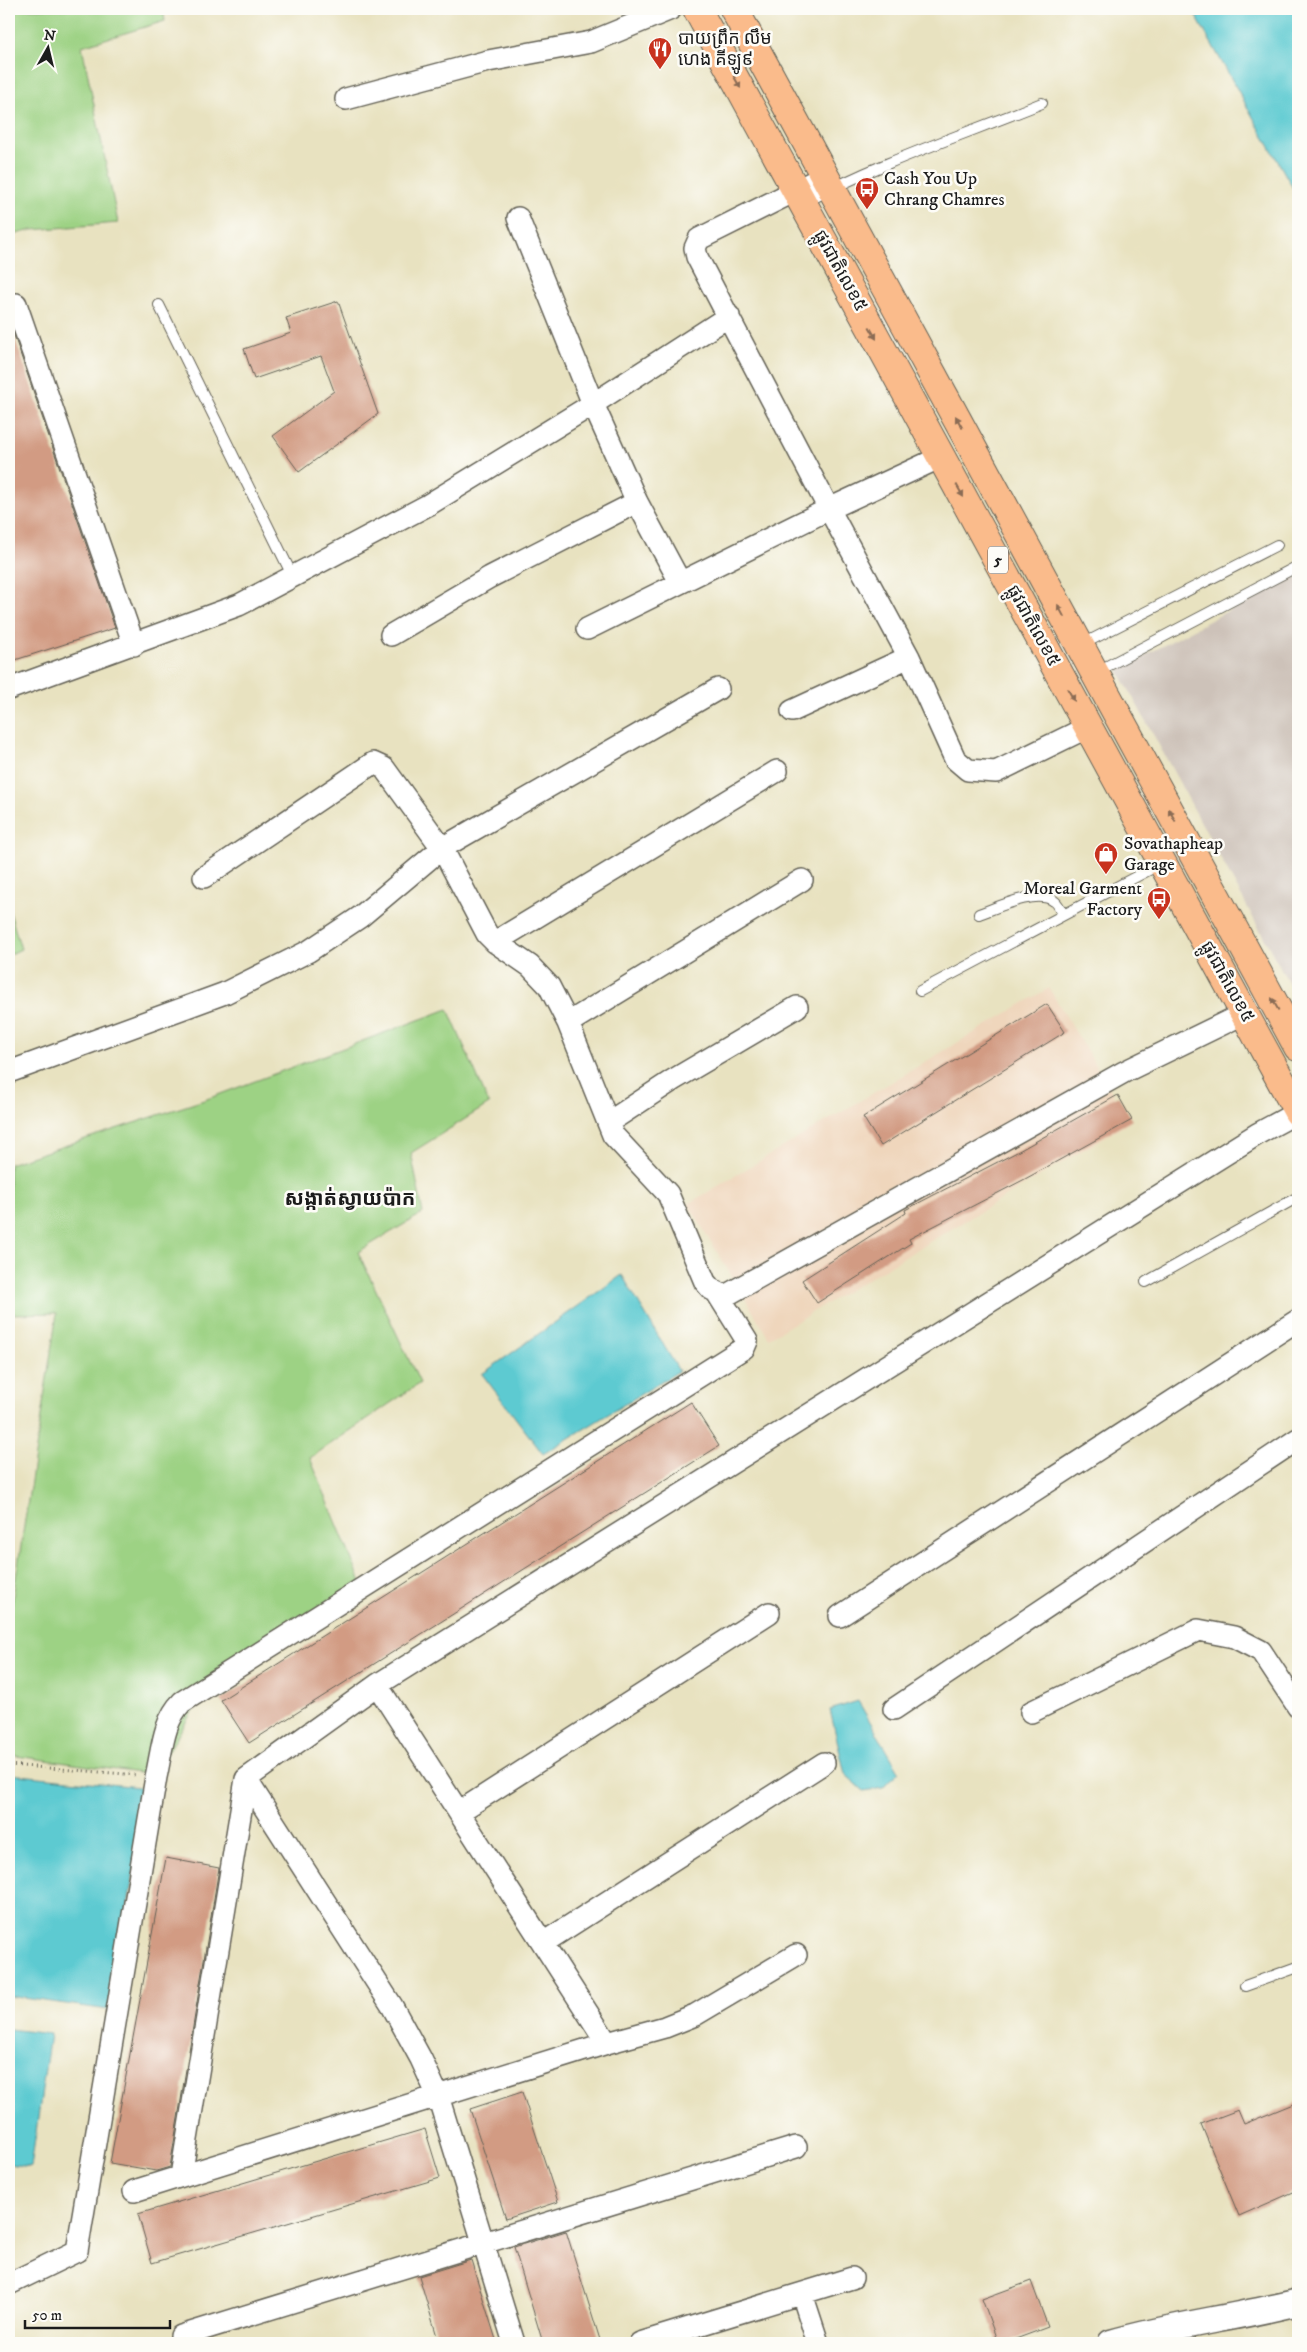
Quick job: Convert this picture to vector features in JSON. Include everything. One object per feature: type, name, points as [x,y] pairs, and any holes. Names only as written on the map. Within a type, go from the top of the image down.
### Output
[{"type":"highway","name":"ផ្លូវជាតិលេខ៥","points":[[697,9],[1298,1112]]},
{"type":"highway","name":"ផ្លូវជាតិលេខ៥","points":[[734,9],[1298,1047]]},
{"type":"highway","points":[[1105,757],[1132,742]]},
{"type":"highway","points":[[1207,945],[1235,930]]},
{"type":"street","points":[[346,99],[488,62],[591,42],[672,9]]},
{"type":"street","points":[[828,182],[800,197],[699,239],[695,248],[697,256],[829,509],[909,657],[955,759],[968,770],[996,772],[1088,727]]},
{"type":"street","points":[[518,218],[593,404],[637,502],[680,582]]},
{"type":"street","points":[[9,306],[16,304],[134,645]]},
{"type":"street","points":[[9,689],[134,645],[239,605],[428,505],[593,404],[729,316]]},
{"type":"street","points":[[587,629],[829,509],[942,457]]},
{"type":"street","points":[[391,635],[490,577],[637,502]]},
{"type":"street","points":[[792,711],[909,657]]},
{"type":"street","points":[[9,1072],[225,993],[310,951],[360,916],[442,848],[718,689]]},
{"type":"street","points":[[9,2284],[77,2251],[156,1777],[169,1719],[182,1702],[744,1348],[747,1341],[717,1293],[705,1282],[668,1194],[623,1148],[613,1135],[568,1023],[549,986],[525,962],[495,942],[487,934],[442,848],[384,768],[373,763],[204,876]]},
{"type":"street","points":[[495,942],[777,771]]},
{"type":"street","points":[[568,1023],[802,880]]},
{"type":"street","points":[[609,1122],[673,1080],[797,1007]]},
{"type":"street","points":[[717,1293],[725,1296],[735,1292],[1124,1072],[1245,1013]]},
{"type":"street","points":[[180,2176],[246,1779],[377,1685],[1259,1133],[1298,1112]]},
{"type":"street","points":[[840,1616],[1298,1320]]},
{"type":"street","points":[[894,1709],[1298,1439]]},
{"type":"street","points":[[459,1812],[770,1613]]},
{"type":"street","points":[[1031,1712],[1198,1630],[1234,1637],[1261,1651],[1298,1707]]},
{"type":"street","points":[[377,1685],[607,2043]]},
{"type":"street","points":[[543,1943],[824,1763]]},
{"type":"street","points":[[246,1779],[392,2006],[421,2059],[438,2096],[514,2343]]},
{"type":"street","points":[[134,2191],[607,2043],[664,2027],[694,2015],[796,1956]]},
{"type":"street","points":[[181,2336],[796,2146]]},
{"type":"street","points":[[640,2343],[852,2278]]},
{"type":"street","points":[[802,2294],[818,2343]]},
{"type":"street","points":[[1111,2343],[1146,2333],[1251,2314],[1298,2302]]},
{"type":"lane","points":[[828,182],[898,159],[1042,103]]},
{"type":"lane","points":[[159,305],[293,577]]},
{"type":"lane","points":[[1080,646],[1277,545]]},
{"type":"lane","points":[[1095,672],[1298,566]]},
{"type":"lane","points":[[920,991],[1162,863]]},
{"type":"lane","points":[[978,914],[1017,900],[1048,897],[1056,901],[1063,914]]},
{"type":"lane","points":[[1146,1282],[1298,1197]]},
{"type":"lane","points":[[1244,1986],[1298,1967]]},
{"type":"path","points":[[9,1766],[156,1777]]},
{"type":"shaded area","points":[[1298,573],[1298,1000],[1118,670]]},
{"type":"shaded area","points":[[1049,988],[1130,1122],[769,1338],[688,1204]]},
{"type":"green space","points":[[9,9],[163,9],[165,21],[82,46],[118,223],[32,230],[9,236]]},
{"type":"green space","points":[[9,909],[21,949],[9,955]]},
{"type":"green space","points":[[448,1009],[489,1104],[411,1153],[423,1213],[358,1252],[420,1383],[310,1458],[361,1582],[213,1677],[154,1775],[9,1755],[9,1623],[57,1313],[9,1314],[9,1164],[207,1099]]},
{"type":"water","points":[[1192,9],[1298,9],[1298,197]]},
{"type":"water","points":[[622,1275],[679,1371],[543,1454],[482,1374]]},
{"type":"water","points":[[858,1701],[899,1771],[883,1788],[864,1791],[845,1774],[830,1710]]},
{"type":"water","points":[[9,1774],[149,1788],[109,2010],[9,1996]]},
{"type":"water","points":[[9,2029],[50,2034],[31,2167],[9,2164]]},
{"type":"building","points":[[338,301],[378,414],[299,472],[273,436],[334,391],[321,356],[254,379],[244,349],[291,333],[286,318]]},
{"type":"building","points":[[9,321],[115,628],[9,662]]},
{"type":"building","points":[[1047,1004],[1065,1032],[881,1146],[863,1117]]},
{"type":"building","points":[[1118,1095],[1132,1120],[1025,1179],[909,1239],[911,1243],[817,1303],[802,1280],[906,1213],[905,1210],[1017,1152]]},
{"type":"building","points":[[691,1402],[719,1446],[249,1743],[221,1700]]},
{"type":"building","points":[[166,1858],[219,1868],[170,2167],[156,2171],[110,2163]]},
{"type":"building","points":[[522,2092],[558,2202],[506,2219],[470,2109]]},
{"type":"building","points":[[1298,2102],[1298,2190],[1239,2216],[1201,2124],[1238,2110],[1244,2124]]},
{"type":"building","points":[[425,2129],[440,2178],[152,2263],[138,2214]]},
{"type":"building","points":[[566,2231],[601,2343],[543,2343],[514,2247]]},
{"type":"building","points":[[471,2260],[497,2343],[439,2343],[419,2276]]},
{"type":"building","points":[[1031,2281],[1048,2327],[1005,2343],[998,2343],[982,2299]]},
{"type":"place","name":"បាយព្រឹក លឹម ហេង គីឡូ៩","points":[[660,70]]},
{"type":"place","name":"Cash You Up Chrang Chamres","points":[[867,210]]},
{"type":"place","name":"Sovathapheap Garage","points":[[1106,875]]},
{"type":"place","name":"Moreal Garment Factory","points":[[1159,920]]},
{"type":"district","name":"សង្កាត់ស្វាយប៉ាក","points":[[350,1199]]}]
